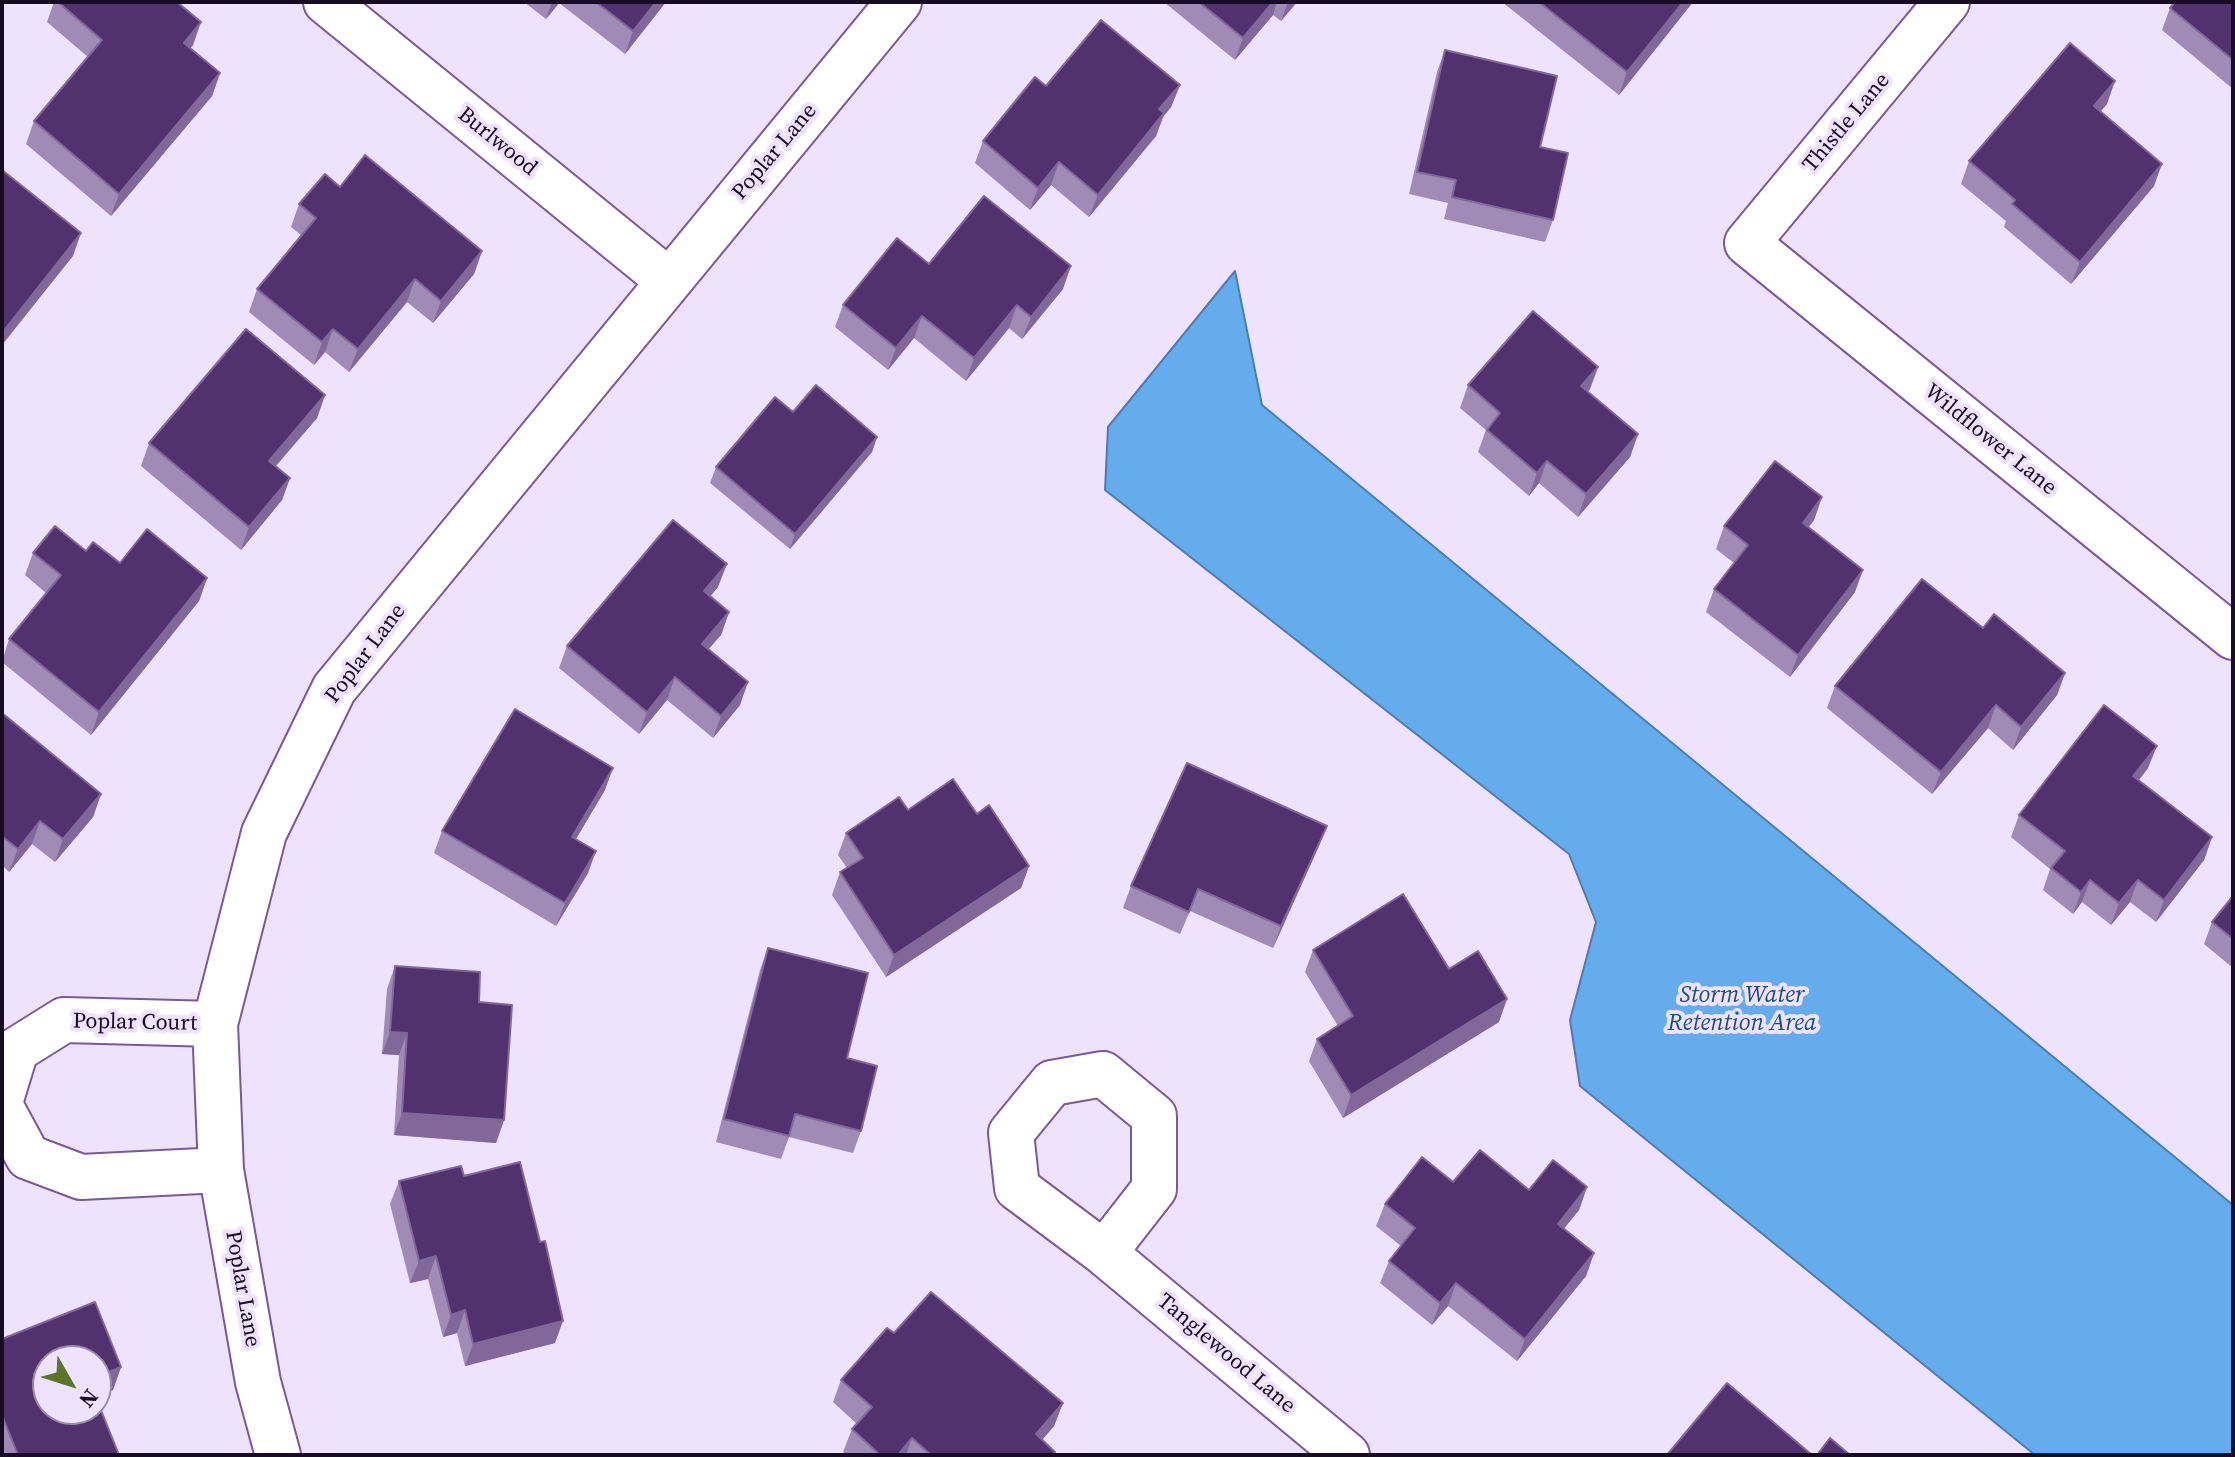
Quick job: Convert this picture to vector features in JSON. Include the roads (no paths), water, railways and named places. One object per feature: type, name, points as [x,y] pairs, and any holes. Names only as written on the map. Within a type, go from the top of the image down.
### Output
[{"type":"street","name":"Burlwood","points":[[326,2],[669,281]]},
{"type":"street","name":"Poplar Lane","points":[[278,1455],[258,1382],[221,1170],[215,1024],[264,833],[334,689],[899,2]]},
{"type":"street","name":"Thistle Lane","points":[[1747,243],[1947,2]]},
{"type":"street","name":"Wildflower Lane","points":[[1747,243],[2233,637]]},
{"type":"street","name":"Poplar Court","points":[[2,1096],[16,1050],[64,1020],[215,1024]]},
{"type":"street","points":[[2,1109],[28,1157],[81,1177],[221,1170]]},
{"type":"street","name":"Tanglewood Lane","points":[[1104,1253],[1347,1455]]},
{"type":"water","name":"Storm Water Retention Area","points":[[1235,271],[1262,405],[2233,1205],[2233,1455],[2035,1455],[1580,1086],[1570,1020],[1596,922],[1569,854],[1105,490],[1108,427]]}]
